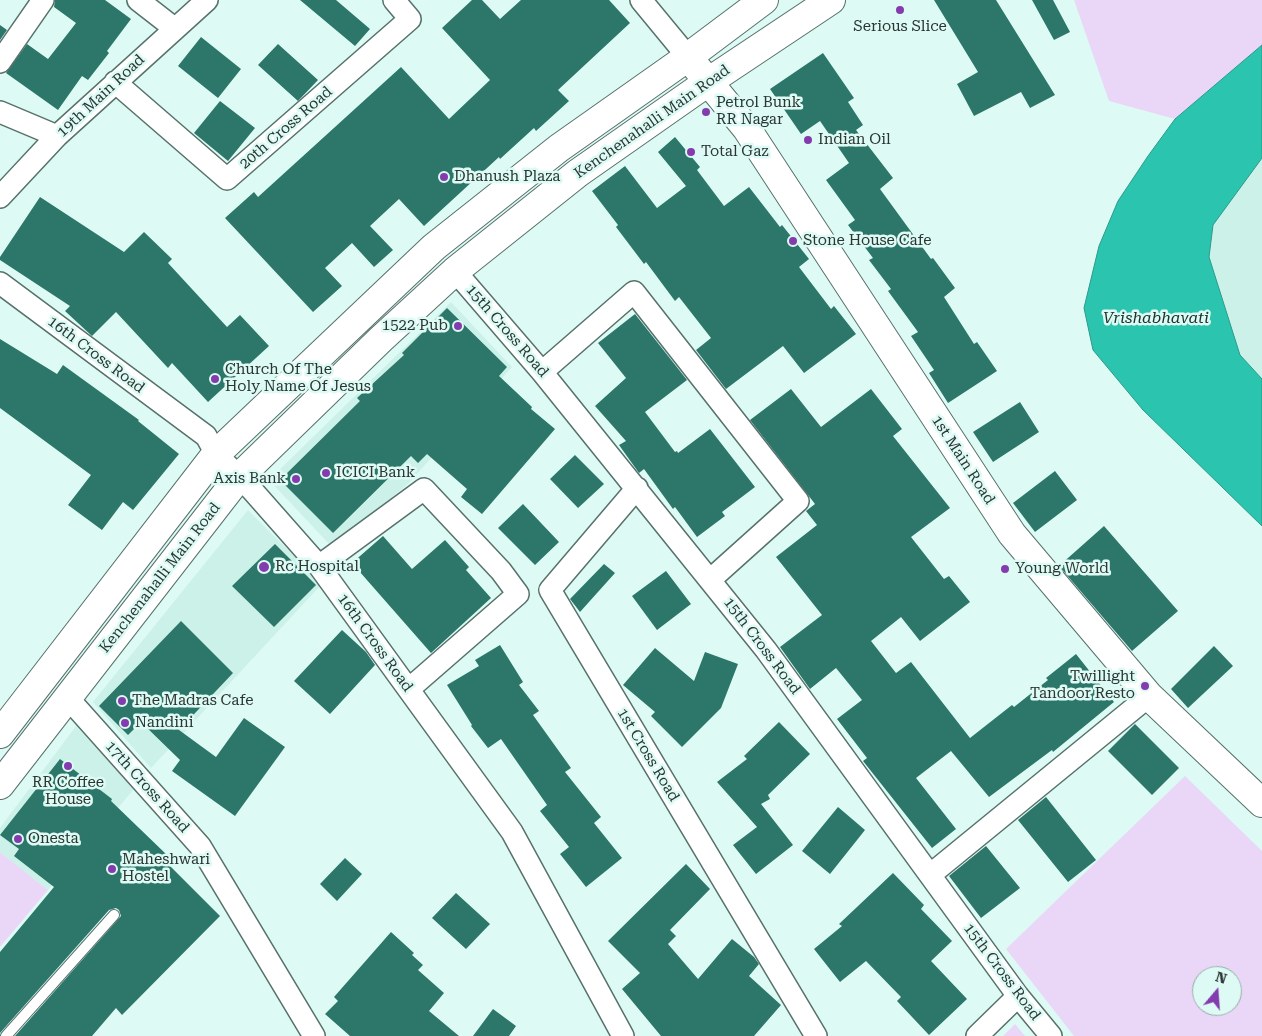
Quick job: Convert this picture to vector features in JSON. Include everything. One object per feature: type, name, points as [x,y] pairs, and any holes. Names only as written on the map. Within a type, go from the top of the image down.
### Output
[{"type":"main road","name":"Kenchenahalli Main Road","points":[[0,734],[216,454],[434,247],[559,148],[688,57],[764,0]]},
{"type":"main road","name":"Kenchenahalli Main Road","points":[[0,785],[239,477],[454,270],[578,173],[708,82],[831,0]]},
{"type":"main road","name":"1st Main Road","points":[[688,57],[747,130],[1012,534],[1149,696],[1262,803]]},
{"type":"street","points":[[0,62],[43,0]]},
{"type":"street","points":[[138,0],[174,28]]},
{"type":"street","name":"19th Main Road","points":[[0,197],[57,136],[207,0]]},
{"type":"street","name":"20th Cross Road","points":[[115,82],[227,179],[410,19],[394,0]]},
{"type":"street","points":[[641,0],[688,57]]},
{"type":"street","points":[[0,112],[57,136]]},
{"type":"street","name":"15th Cross Road","points":[[454,270],[542,372],[766,650],[1018,996],[1051,1036]]},
{"type":"street","name":"16th Cross Road","points":[[0,283],[206,436],[216,454],[252,490],[319,566],[512,832],[623,1036]]},
{"type":"street","points":[[542,372],[634,292],[798,501],[710,580]]},
{"type":"street","name":"1st Cross Road","points":[[636,488],[550,590],[816,1036]]},
{"type":"street","points":[[319,566],[424,489],[500,571],[518,594],[409,689]]},
{"type":"street","points":[[930,875],[1149,696]]},
{"type":"street","name":"17th Cross Road","points":[[68,697],[200,846],[314,1036]]},
{"type":"street","points":[[977,1036],[1018,996]]},
{"type":"lane","points":[[6,1036],[114,915]]},
{"type":"shaded area","points":[[1074,0],[1262,0],[1262,45],[1175,119],[1109,101]]},
{"type":"shaded area","points":[[1262,158],[1262,379],[1240,355],[1209,257],[1213,225]]},
{"type":"shaded area","points":[[451,302],[512,367],[408,484],[332,547],[269,480]]},
{"type":"shaded area","points":[[248,510],[322,584],[151,768],[93,702]]},
{"type":"shaded area","points":[[76,726],[134,789],[48,890],[0,852],[0,828]]},
{"type":"shaded area","points":[[1185,776],[1262,851],[1262,1036],[1074,1036],[1006,949]]},
{"type":"shaded area","points":[[0,852],[48,890],[0,947]]},
{"type":"shaded area","points":[[1015,1024],[1025,1036],[1003,1036]]},
{"type":"water","name":"Vrishabhavati","points":[[1262,45],[1262,158],[1213,225],[1209,257],[1240,355],[1262,379],[1262,526],[1143,410],[1093,350],[1084,308],[1099,246],[1118,201],[1148,156],[1175,119]]},
{"type":"building","points":[[55,0],[105,0],[131,19],[107,51],[109,53],[88,80],[82,76],[58,110],[6,73],[27,44],[48,59],[76,23],[54,7]]},
{"type":"building","points":[[300,0],[336,0],[370,29],[355,46]]},
{"type":"building","points":[[472,0],[482,0],[500,19],[521,0],[609,0],[630,23],[558,90],[569,101],[536,131],[534,128],[500,159],[499,157],[424,226],[399,199],[370,226],[393,250],[374,267],[352,243],[325,268],[342,286],[313,312],[225,218],[254,192],[258,197],[401,67],[449,119],[490,80],[442,28]]},
{"type":"building","points":[[934,0],[996,0],[1055,95],[1030,108],[1021,92],[974,116],[957,84],[978,72]]},
{"type":"building","points":[[1032,0],[1053,0],[1070,32],[1054,40]]},
{"type":"building","points":[[0,25],[7,30],[0,40]]},
{"type":"building","points":[[201,37],[241,69],[218,98],[178,66]]},
{"type":"building","points":[[278,44],[318,80],[298,101],[258,65]]},
{"type":"building","points":[[823,53],[854,98],[848,102],[863,125],[856,130],[893,178],[880,189],[931,259],[933,258],[955,288],[944,297],[974,344],[977,342],[997,371],[948,403],[929,373],[934,370],[911,336],[918,332],[888,291],[891,289],[869,260],[873,258],[848,225],[855,220],[826,180],[849,163],[820,121],[801,134],[770,89]]},
{"type":"building","points":[[220,101],[255,128],[228,161],[194,133]]},
{"type":"building","points":[[675,137],[700,167],[697,170],[724,206],[749,187],[780,227],[782,225],[809,259],[799,267],[831,309],[834,306],[856,334],[804,373],[783,346],[726,389],[696,350],[711,338],[679,297],[675,301],[646,262],[644,264],[592,191],[625,166],[657,208],[686,186],[658,152]]},
{"type":"building","points":[[40,197],[124,252],[144,232],[172,259],[168,263],[227,327],[240,315],[269,346],[208,402],[172,363],[168,368],[116,312],[92,336],[65,311],[70,306],[0,260],[0,257]]},
{"type":"building","points":[[447,308],[507,367],[499,376],[532,407],[531,409],[555,429],[482,514],[461,497],[467,489],[427,454],[418,463],[411,456],[333,533],[280,480],[360,401],[357,398],[404,355],[402,353]]},
{"type":"building","points":[[635,314],[687,380],[645,412],[675,452],[677,451],[678,453],[710,429],[755,487],[722,512],[725,516],[697,537],[675,507],[673,509],[644,469],[639,473],[619,445],[626,441],[595,406],[626,378],[598,343]]},
{"type":"building","points":[[0,339],[57,374],[63,365],[139,420],[179,454],[133,510],[123,502],[102,530],[68,505],[91,475],[0,408]]},
{"type":"building","points":[[791,389],[821,427],[871,389],[902,429],[893,436],[950,508],[911,537],[944,579],[949,576],[970,602],[920,641],[901,617],[871,641],[896,673],[911,662],[970,738],[1012,705],[1014,707],[1048,680],[1046,678],[1076,654],[1114,702],[1053,752],[1052,750],[989,797],[951,751],[916,778],[956,829],[932,848],[863,761],[867,758],[837,719],[862,700],[836,668],[810,689],[780,647],[822,615],[776,557],[817,525],[806,511],[815,504],[750,420]]},
{"type":"building","points":[[1020,402],[1039,432],[993,462],[973,432]]},
{"type":"building","points":[[575,455],[604,484],[578,508],[550,479]]},
{"type":"building","points":[[1055,471],[1077,500],[1035,532],[1013,503]]},
{"type":"building","points":[[523,504],[559,542],[535,565],[498,528]]},
{"type":"building","points":[[1104,526],[1178,611],[1132,651],[1059,566]]},
{"type":"building","points":[[383,536],[412,569],[445,540],[469,567],[466,570],[491,598],[431,653],[352,563]]},
{"type":"building","points":[[275,544],[316,585],[274,627],[232,586]]},
{"type":"building","points":[[604,564],[615,573],[580,612],[570,599]]},
{"type":"building","points":[[666,571],[691,604],[657,630],[632,596]]},
{"type":"building","points":[[181,621],[233,673],[179,730],[216,757],[244,718],[285,747],[235,816],[172,771],[180,760],[141,722],[128,735],[99,706]]},
{"type":"building","points":[[342,630],[366,652],[375,665],[330,714],[294,681]]},
{"type":"building","points":[[500,645],[523,682],[519,685],[539,711],[533,715],[571,768],[565,772],[601,817],[594,823],[622,858],[586,887],[560,854],[569,847],[540,811],[547,805],[501,739],[488,748],[471,726],[447,685],[479,666],[475,660]]},
{"type":"building","points":[[1214,646],[1233,666],[1188,708],[1171,689]]},
{"type":"building","points":[[655,648],[694,681],[705,652],[738,664],[721,708],[682,747],[651,716],[655,712],[623,685]]},
{"type":"building","points":[[779,722],[810,754],[768,795],[770,799],[761,804],[793,845],[756,874],[733,845],[757,827],[717,782],[747,759],[744,756]]},
{"type":"building","points":[[1135,724],[1179,768],[1152,795],[1108,751]]},
{"type":"building","points":[[60,759],[112,799],[111,801],[167,855],[163,859],[220,916],[122,1015],[116,1008],[92,1036],[15,1036],[121,916],[116,908],[109,910],[0,1033],[0,952],[54,887],[14,856],[19,849],[0,835]]},
{"type":"building","points":[[1046,797],[1096,860],[1068,882],[1018,820]]},
{"type":"building","points":[[838,807],[865,830],[830,874],[802,851]]},
{"type":"building","points":[[986,846],[1020,888],[981,918],[949,876]]},
{"type":"building","points":[[345,858],[362,874],[337,901],[320,884]]},
{"type":"building","points":[[686,864],[710,889],[670,930],[676,936],[668,944],[698,979],[732,939],[754,957],[759,964],[749,976],[781,1005],[754,1036],[661,1036],[622,989],[640,973],[608,941]]},
{"type":"building","points":[[893,873],[924,905],[921,909],[952,941],[931,961],[967,999],[929,1035],[897,1001],[901,997],[866,961],[840,982],[814,949],[842,926],[839,924]]},
{"type":"building","points":[[456,893],[490,924],[466,949],[432,918]]},
{"type":"building","points":[[391,932],[414,953],[412,955],[423,965],[418,970],[444,993],[429,1011],[459,1036],[350,1036],[325,1014],[338,1001],[334,997]]},
{"type":"building","points":[[493,1009],[516,1026],[509,1036],[473,1036]]},
{"type":"place","name":"Serious Slice","points":[[900,10]]},
{"type":"place","name":"Petrol Bunk RR Nagar","points":[[706,112]]},
{"type":"place","name":"Indian Oil","points":[[808,140]]},
{"type":"place","name":"Total Gaz","points":[[691,152]]},
{"type":"place","name":"Dhanush Plaza","points":[[444,177]]},
{"type":"place","name":"Stone House Cafe","points":[[793,241]]},
{"type":"place","name":"1522 Pub","points":[[458,326]]},
{"type":"place","name":"Church Of The Holy Name Of Jesus","points":[[215,379]]},
{"type":"place","name":"ICICI Bank","points":[[326,473]]},
{"type":"place","name":"Axis Bank","points":[[296,479]]},
{"type":"place","name":"Rc Hospital","points":[[264,567]]},
{"type":"place","name":"Young World","points":[[1005,569]]},
{"type":"place","name":"Twillight Tandoor Resto","points":[[1145,686]]},
{"type":"place","name":"The Madras Cafe","points":[[122,701]]},
{"type":"place","name":"Nandini","points":[[125,723]]},
{"type":"place","name":"RR Coffee House","points":[[68,766]]},
{"type":"place","name":"Onesta","points":[[18,839]]},
{"type":"place","name":"Maheshwari Hostel","points":[[112,869]]}]
